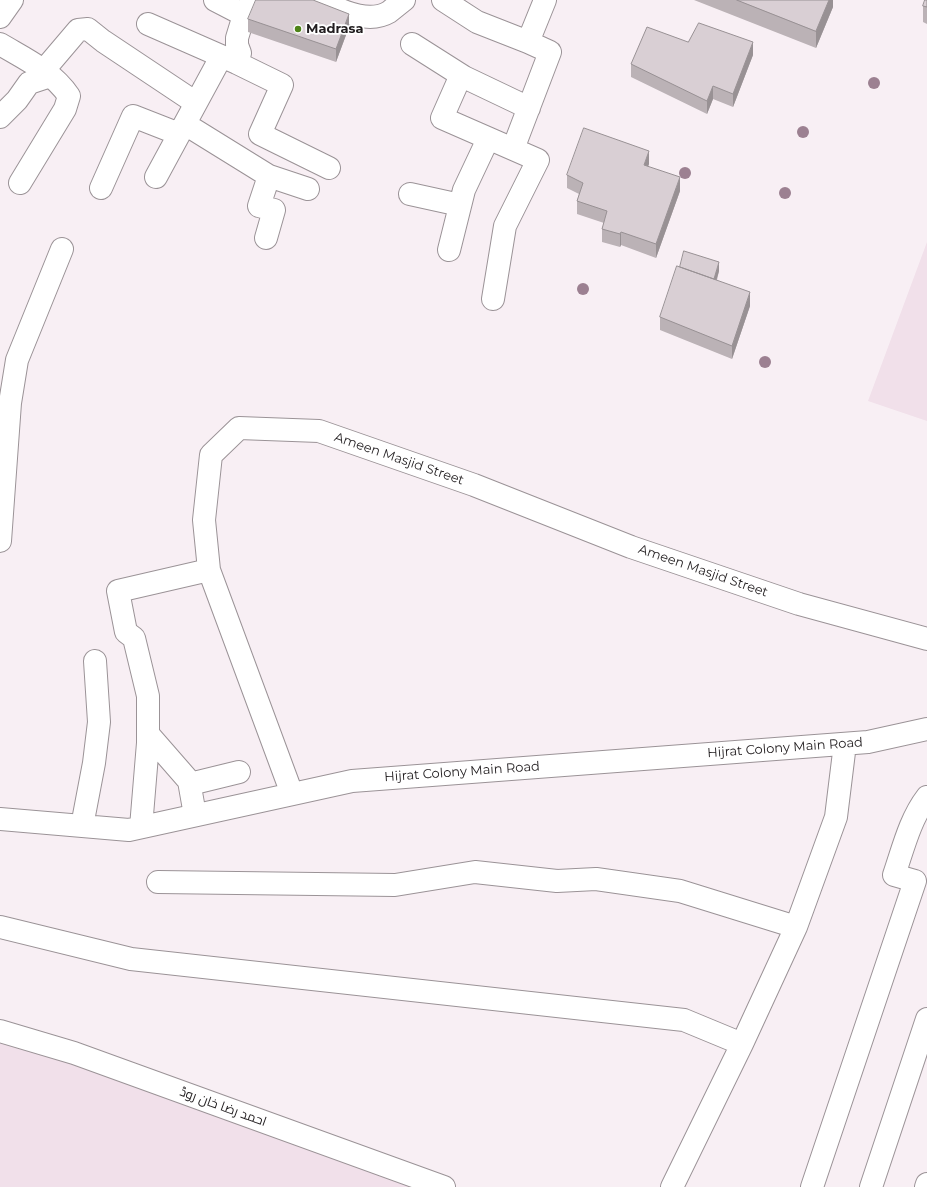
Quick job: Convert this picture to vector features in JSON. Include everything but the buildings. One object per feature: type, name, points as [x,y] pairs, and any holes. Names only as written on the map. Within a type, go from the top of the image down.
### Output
[{"type":"street","points":[[0,17],[12,0]]},
{"type":"street","points":[[156,177],[196,103],[229,60],[240,53],[237,45],[237,38],[248,8],[215,0]]},
{"type":"street","points":[[317,0],[344,11],[369,18],[388,12],[404,0]]},
{"type":"street","points":[[443,0],[477,22],[550,52],[513,149]]},
{"type":"street","points":[[528,42],[545,0]]},
{"type":"street","points":[[148,24],[282,85],[260,134],[329,168]]},
{"type":"street","points":[[0,117],[18,100],[29,83],[47,73],[78,30],[88,29],[103,41],[196,103]]},
{"type":"street","points":[[0,44],[47,73],[62,86],[69,96],[65,109],[20,183]]},
{"type":"street","points":[[412,44],[461,74],[529,108]]},
{"type":"street","points":[[461,74],[442,118],[538,160],[505,226],[493,299]]},
{"type":"street","points":[[101,188],[134,116],[182,129],[269,176],[308,189]]},
{"type":"street","points":[[449,250],[464,190],[488,139]]},
{"type":"street","points":[[266,238],[274,210],[259,206],[269,176]]},
{"type":"street","points":[[410,194],[460,205]]},
{"type":"street","points":[[0,541],[10,403],[16,360],[62,249]]},
{"type":"street","name":"Ameen Masjid Street","points":[[292,794],[209,570],[204,520],[211,455],[239,428],[319,431],[474,485],[631,547],[799,604],[927,639]]},
{"type":"street","points":[[141,827],[148,734],[148,696],[134,638],[126,632],[118,590],[209,570]]},
{"type":"street","points":[[82,826],[94,764],[99,722],[95,661]]},
{"type":"street","name":"Hijrat Colony Main Road","points":[[0,819],[129,830],[352,780],[868,742],[927,729]]},
{"type":"street","points":[[148,734],[189,781],[195,815]]},
{"type":"street","points":[[672,1187],[742,1044],[796,927],[836,817],[845,744]]},
{"type":"street","points":[[190,784],[239,772]]},
{"type":"street","points":[[812,1187],[918,902],[915,881],[894,875],[919,807],[927,797]]},
{"type":"street","points":[[158,882],[395,885],[474,872],[557,881],[596,879],[680,891],[796,927]]},
{"type":"street","points":[[0,927],[131,959],[684,1020],[742,1044]]},
{"type":"street","points":[[871,1187],[927,1019]]},
{"type":"street","name":"احمد رضا خان روڈ","points":[[0,1031],[74,1053],[444,1187]]},
{"type":"shaded area","points":[[927,242],[927,421],[868,401]]},
{"type":"shaded area","points":[[0,1031],[446,1187],[0,1187]]},
{"type":"place","name":"Madrasa","points":[[298,29]]}]
